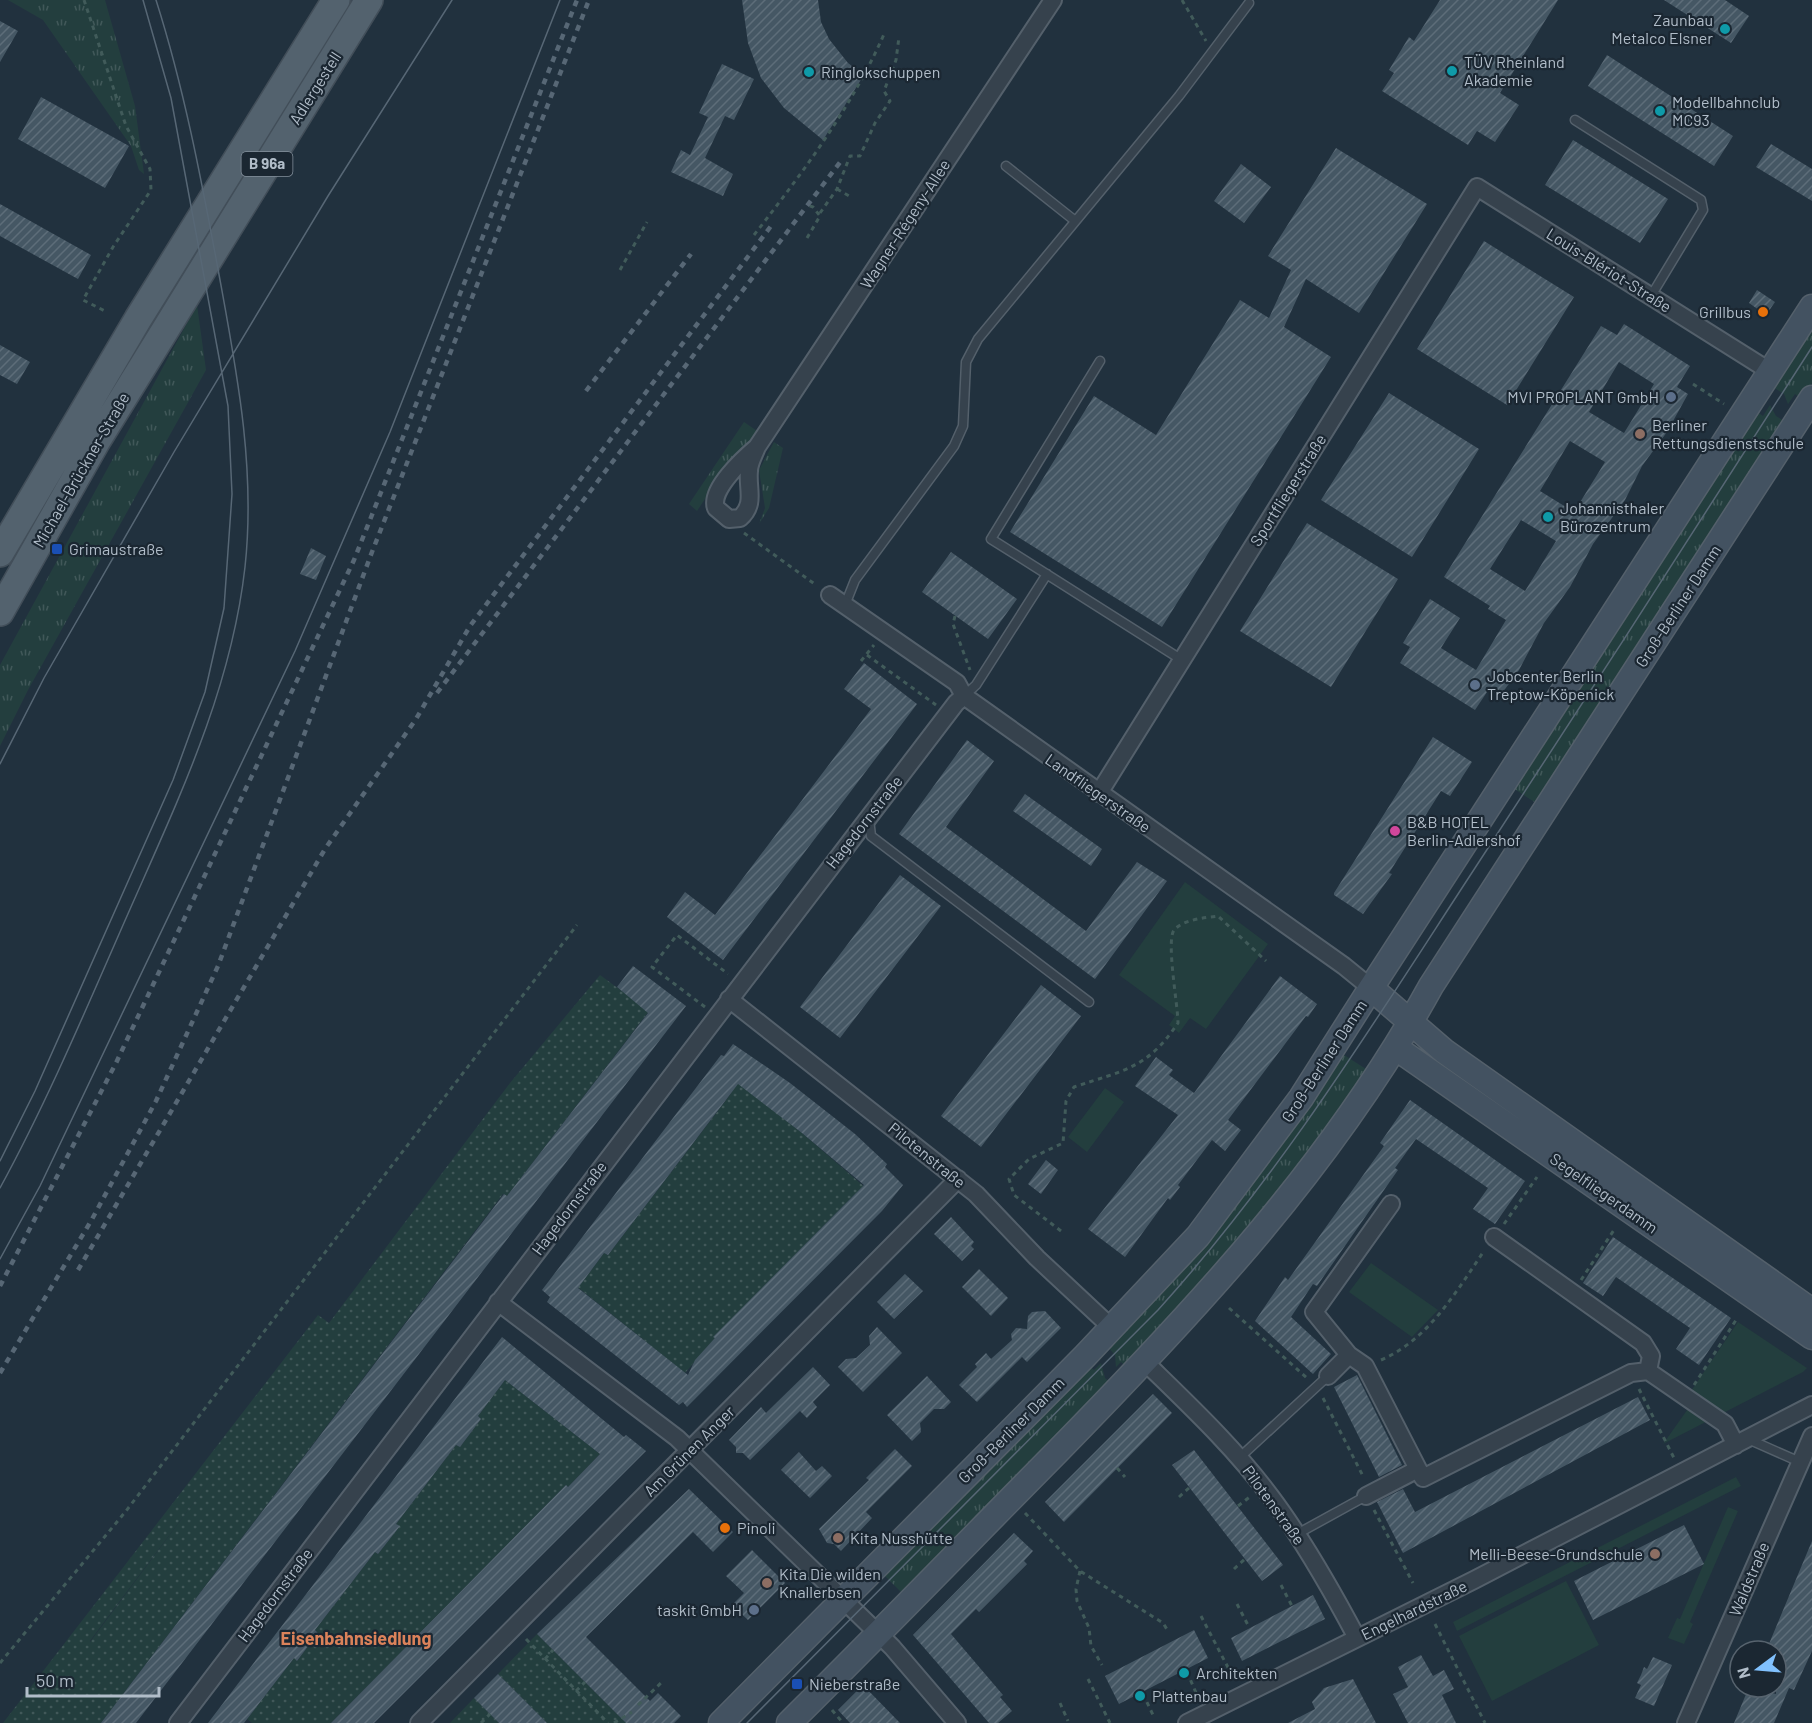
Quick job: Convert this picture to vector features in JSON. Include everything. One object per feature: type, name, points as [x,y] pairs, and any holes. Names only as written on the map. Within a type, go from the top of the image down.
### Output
[{"type":"main road","name":"Adlergestell","points":[[138,319],[336,0]]},
{"type":"main road","name":"Adlergestell","points":[[165,329],[369,0]]},
{"type":"main road","name":"Groß-Berliner Damm","points":[[721,1723],[1112,1328],[1198,1236],[1227,1200],[1301,1098],[1812,307]]},
{"type":"main road","name":"Michael-Brückner-Straße","points":[[0,553],[138,319]]},
{"type":"main road","name":"Michael-Brückner-Straße","points":[[0,612],[165,329]]},
{"type":"main road","name":"Groß-Berliner Damm","points":[[789,1723],[879,1634],[1209,1294],[1317,1161],[1396,1048],[1437,977],[1812,398]]},
{"type":"main road","points":[[18,578],[23,546],[63,475],[50,465]]},
{"type":"main road","points":[[1371,988],[1396,1048]]},
{"type":"main road","name":"Segelfliegerdamm","points":[[1371,988],[1444,1051],[1812,1311]]},
{"type":"main road","name":"Segelfliegerdamm","points":[[1396,1048],[1812,1337]]},
{"type":"street","name":"Wagner-Régeny-Allee","points":[[757,447],[736,465],[714,502],[719,512],[734,519],[745,514],[749,506],[751,498],[749,468],[757,447],[1053,0]]},
{"type":"street","name":"Louis-Blériot-Straße","points":[[1477,187],[1771,372]]},
{"type":"street","name":"Sportfliegerstraße","points":[[1099,793],[1477,187]]},
{"type":"street","name":"Landfliegerstraße","points":[[830,595],[970,691],[1099,793],[1371,988]]},
{"type":"street","name":"Hagedornstraße","points":[[178,1723],[716,1015],[948,714],[970,691]]},
{"type":"street","name":"Pilotenstraße","points":[[729,999],[976,1194],[1037,1258],[1112,1328]]},
{"type":"street","name":"Am Grünen Anger","points":[[420,1723],[958,1179]]},
{"type":"street","points":[[1391,1204],[1314,1312],[1349,1355],[1365,1366],[1423,1478],[1639,1372],[1651,1356],[1643,1343],[1494,1237]]},
{"type":"street","points":[[498,1302],[690,1450],[879,1634],[942,1703],[957,1723]]},
{"type":"street","points":[[1328,1376],[1349,1355]]},
{"type":"street","name":"Pilotenstraße","points":[[1145,1362],[1239,1458],[1297,1534],[1357,1638]]},
{"type":"street","points":[[1639,1372],[1686,1396],[1725,1424],[1742,1442]]},
{"type":"street","name":"Engelhardstraße","points":[[1187,1723],[1812,1405]]},
{"type":"street","name":"Waldstraße","points":[[1686,1723],[1812,1436]]},
{"type":"street","points":[[1366,1496],[1418,1469]]},
{"type":"lane","points":[[845,605],[855,580],[954,446],[963,426],[966,362],[978,339],[1212,54],[1249,3]]},
{"type":"lane","points":[[1575,120],[1701,200],[1703,210],[1651,296]]},
{"type":"lane","points":[[1006,166],[1074,220]]},
{"type":"lane","points":[[1100,361],[991,539],[1182,660]]},
{"type":"lane","points":[[970,691],[1047,574]]},
{"type":"lane","points":[[869,816],[871,836],[1089,1002]]},
{"type":"lane","points":[[1239,1458],[1328,1376]]},
{"type":"lane","points":[[1742,1442],[1800,1462]]},
{"type":"lane","points":[[1297,1534],[1366,1496]]},
{"type":"path","points":[[84,0],[126,126],[150,169],[152,190],[113,247],[83,300],[107,312]]},
{"type":"path","points":[[1182,0],[1212,54]]},
{"type":"path","points":[[754,235],[824,141],[866,75],[885,32]]},
{"type":"path","points":[[807,238],[819,220],[820,213],[837,189],[850,156],[860,156],[875,123],[890,101],[884,91],[896,60],[899,37]]},
{"type":"path","points":[[837,189],[851,197]]},
{"type":"path","points":[[807,206],[820,213]]},
{"type":"path","points":[[620,270],[647,222]]},
{"type":"path","points":[[1693,384],[1724,404]]},
{"type":"path","points":[[734,519],[745,535],[830,595]]},
{"type":"path","points":[[955,616],[953,624],[970,691]]},
{"type":"path","points":[[861,661],[867,655],[948,714]]},
{"type":"path","points":[[1062,1231],[1014,1196],[1009,1179],[1029,1159],[1063,1143],[1066,1101],[1074,1087],[1137,1066],[1163,1045],[1179,1023],[1172,957],[1172,934],[1176,928],[1193,920],[1218,916],[1266,961]]},
{"type":"path","points":[[0,1663],[126,1511],[577,925]]},
{"type":"path","points":[[716,1015],[652,967],[677,935],[740,984]]},
{"type":"path","points":[[1365,1366],[1394,1354],[1411,1343],[1443,1310],[1537,1177]]},
{"type":"path","points":[[1573,1292],[1614,1230]]},
{"type":"path","points":[[1686,1396],[1738,1317]]},
{"type":"path","points":[[1639,1372],[1682,1473]]},
{"type":"path","points":[[1117,1468],[1125,1477]]},
{"type":"path","points":[[1179,1497],[1190,1488]]},
{"type":"path","points":[[1239,1506],[1253,1494]]},
{"type":"path","points":[[1366,1496],[1413,1583]]},
{"type":"path","points":[[1025,1513],[1080,1571],[1163,1623],[1168,1630]]},
{"type":"path","points":[[1234,1569],[1245,1559]]},
{"type":"path","points":[[1080,1571],[1076,1588],[1077,1601],[1089,1628],[1091,1646],[1102,1665]]},
{"type":"path","points":[[1281,1585],[1292,1606]]},
{"type":"path","points":[[1238,1604],[1249,1628]]},
{"type":"path","points":[[1202,1616],[1233,1677]]},
{"type":"path","points":[[1434,1624],[1485,1723]]},
{"type":"path","points":[[514,1627],[608,1723]]},
{"type":"path","points":[[545,1659],[553,1650]]},
{"type":"path","points":[[1187,1672],[1197,1695]]},
{"type":"path","points":[[1088,1679],[1110,1723]]},
{"type":"path","points":[[576,1691],[585,1682]]},
{"type":"path","points":[[638,1705],[662,1682]]},
{"type":"path","points":[[1143,1694],[1154,1717]]},
{"type":"path","points":[[1060,1703],[1068,1721]]},
{"type":"path","points":[[831,1710],[843,1723]]},
{"type":"path","points":[[614,1723],[632,1712]]},
{"type":"path","points":[[482,1723],[490,1714]]},
{"type":"green space","points":[[8,0],[105,0],[135,106],[144,174],[139,170],[131,146],[43,20]]},
{"type":"green space","points":[[197,305],[206,370],[28,690],[0,746],[0,665]]},
{"type":"green space","points":[[1812,325],[1812,383],[1802,399],[1795,394],[1788,404],[1784,394],[1773,387]]},
{"type":"green space","points":[[1770,405],[1776,416],[1787,423],[1539,805],[1513,788],[1757,412],[1763,416]]},
{"type":"green space","points":[[744,422],[760,433],[734,455],[697,511],[689,504]]},
{"type":"green space","points":[[774,442],[783,448],[769,508],[759,524],[765,508],[759,470]]},
{"type":"green space","points":[[1185,882],[1268,944],[1206,1029],[1190,1018],[1179,1033],[1169,1025],[1175,1016],[1119,975]]},
{"type":"green space","points":[[600,975],[649,1011],[507,1196],[503,1194],[101,1723],[3,1723],[318,1315],[329,1323],[510,1083]],"holes":[[[224,1462],[90,1642],[90,1641]]]},
{"type":"green space","points":[[1341,1053],[1366,1069],[1273,1203],[1128,1368],[1121,1362],[1116,1367],[1115,1355],[1106,1345]]},
{"type":"green space","points":[[734,1080],[802,1133],[867,1189],[854,1195],[714,1337],[685,1373],[575,1285],[584,1280],[604,1253],[608,1255],[730,1095]]},
{"type":"green space","points":[[1105,1088],[1124,1102],[1087,1152],[1068,1137]]},
{"type":"green space","points":[[1371,1263],[1438,1310],[1412,1337],[1349,1292]]},
{"type":"green space","points":[[1738,1322],[1807,1368],[1663,1444],[1697,1396],[1691,1391]]},
{"type":"green space","points":[[1101,1363],[1105,1378],[1112,1384],[903,1594],[881,1572],[1087,1364],[1094,1370]]},
{"type":"green space","points":[[505,1380],[600,1454],[568,1487],[566,1485],[331,1723],[252,1723],[247,1719],[294,1658],[298,1660],[318,1633],[315,1630],[375,1552],[378,1554],[399,1527],[396,1524],[456,1445],[460,1447],[481,1419],[478,1416]]},
{"type":"green space","points":[[1736,1477],[1741,1486],[1457,1631],[1453,1622]]},
{"type":"green space","points":[[1728,1507],[1738,1511],[1690,1622],[1693,1624],[1684,1644],[1668,1638],[1677,1618],[1680,1619]]},
{"type":"green space","points":[[1566,1581],[1599,1645],[1492,1701],[1459,1636]]},
{"type":"green space","points":[[537,1634],[628,1723],[547,1723],[498,1674]]},
{"type":"green space","points":[[474,1698],[499,1723],[450,1723]]},
{"type":"building","name":"Ringlokschuppen","points":[[742,0],[818,0],[821,22],[829,39],[848,63],[864,75],[823,140],[784,108],[761,78],[748,43]]},
{"type":"building","name":"TÜV Rheinland Akademie","points":[[1440,0],[1558,0],[1500,93],[1519,105],[1495,142],[1477,131],[1468,145],[1382,91],[1394,73],[1389,70],[1409,37],[1414,41]]},
{"type":"building","name":"Zaunbau Metalco Elsner","points":[[1664,0],[1725,0],[1749,16],[1731,43]]},
{"type":"building","points":[[0,21],[18,31],[0,62]]},
{"type":"building","name":"Modellbahnclub MC93","points":[[1607,55],[1733,136],[1714,166],[1588,86]]},
{"type":"building","points":[[722,64],[754,79],[734,120],[725,116],[705,158],[733,174],[723,196],[671,172],[681,150],[690,155],[708,117],[699,113]]},
{"type":"building","points":[[41,97],[129,146],[105,188],[18,139]]},
{"type":"building","points":[[1573,140],[1668,199],[1640,243],[1545,185]]},
{"type":"building","points":[[1771,144],[1812,169],[1812,201],[1756,167]]},
{"type":"building","points":[[1336,148],[1427,204],[1359,313],[1306,279],[1284,327],[1331,357],[1162,627],[1010,532],[1094,396],[1156,435],[1240,300],[1269,318],[1291,270],[1268,256]]},
{"type":"building","points":[[1241,164],[1271,187],[1244,223],[1214,201]]},
{"type":"building","points":[[0,204],[91,255],[78,279],[0,236]]},
{"type":"building","points":[[1484,241],[1574,297],[1507,405],[1417,349]]},
{"type":"building","points":[[1757,290],[1775,302],[1766,315],[1749,303]]},
{"type":"building","name":"Johannisthaler Bürozentrum","points":[[1624,324],[1690,366],[1677,387],[1688,394],[1667,432],[1642,466],[1625,500],[1593,544],[1570,587],[1544,623],[1519,670],[1500,696],[1489,689],[1475,710],[1400,663],[1410,647],[1403,643],[1430,599],[1460,618],[1441,648],[1476,670],[1506,620],[1488,609],[1490,606],[1444,577],[1601,326],[1617,335]],"holes":[[[1619,362],[1654,384],[1624,433],[1589,412]],[[1570,441],[1605,462],[1574,512],[1540,491]],[[1521,520],[1556,541],[1525,591],[1490,569]]]},
{"type":"building","points":[[0,345],[30,362],[17,384],[0,375]]},
{"type":"building","points":[[1389,393],[1479,449],[1412,557],[1321,500]]},
{"type":"building","points":[[1307,523],[1398,579],[1331,687],[1240,631]]},
{"type":"building","points":[[311,548],[326,556],[316,580],[300,574]]},
{"type":"building","points":[[951,552],[1017,599],[988,639],[922,592]]},
{"type":"building","points":[[864,663],[917,704],[723,960],[667,917],[685,892],[715,915],[871,709],[844,689]]},
{"type":"building","points":[[1433,737],[1472,762],[1450,796],[1441,791],[1389,873],[1392,874],[1363,914],[1334,893]]},
{"type":"building","points":[[967,740],[994,761],[946,827],[1086,931],[1137,862],[1167,881],[1095,979],[899,834]]},
{"type":"building","points":[[1025,794],[1102,849],[1091,866],[1013,811]]},
{"type":"building","points":[[900,875],[941,906],[840,1038],[800,1007]]},
{"type":"building","points":[[633,966],[686,1006],[136,1723],[101,1723],[504,1194],[507,1196],[648,1013],[617,987]]},
{"type":"building","points":[[1280,976],[1317,1004],[1228,1120],[1241,1130],[1225,1151],[1212,1140],[1178,1185],[1180,1187],[1170,1200],[1168,1198],[1125,1257],[1088,1229],[1178,1115],[1135,1086],[1156,1057],[1173,1070],[1169,1075],[1194,1093]]},
{"type":"building","points":[[1041,985],[1081,1016],[981,1147],[941,1116]]},
{"type":"building","points":[[733,1044],[790,1083],[855,1134],[887,1164],[885,1167],[903,1185],[882,1211],[687,1407],[683,1402],[679,1405],[547,1302],[550,1297],[542,1290],[721,1055],[724,1056]],"holes":[[[738,1084],[864,1185],[713,1337],[715,1338],[695,1360],[688,1375],[578,1288],[604,1253],[608,1255]]]},
{"type":"building","points":[[1410,1100],[1525,1181],[1495,1224],[1473,1209],[1488,1188],[1416,1139],[1395,1168],[1398,1170],[1317,1286],[1313,1284],[1291,1317],[1331,1354],[1313,1374],[1255,1321],[1285,1277],[1288,1280],[1384,1146],[1380,1143]]},
{"type":"building","points":[[1046,1160],[1058,1170],[1041,1194],[1028,1184]]},
{"type":"building","points":[[951,1217],[974,1242],[971,1246],[974,1249],[962,1261],[934,1234]]},
{"type":"building","points":[[1613,1237],[1731,1318],[1699,1365],[1676,1349],[1690,1328],[1616,1277],[1603,1296],[1583,1283]]},
{"type":"building","points":[[979,1269],[1008,1298],[991,1316],[962,1287]]},
{"type":"building","points":[[905,1274],[923,1291],[894,1319],[877,1302]]},
{"type":"building","points":[[1045,1311],[1061,1328],[1027,1362],[1022,1357],[977,1402],[959,1385],[977,1367],[975,1364],[986,1353],[991,1359],[1012,1340],[1011,1334],[1016,1328],[1027,1329],[1028,1316],[1032,1312]]},
{"type":"building","points":[[877,1327],[902,1353],[863,1392],[838,1367],[846,1359],[856,1358],[870,1345],[869,1336]]},
{"type":"building","points":[[502,1337],[624,1437],[626,1435],[646,1451],[374,1723],[331,1723],[566,1485],[568,1487],[600,1454],[505,1380],[478,1416],[481,1419],[460,1447],[456,1445],[396,1524],[400,1526],[378,1554],[375,1552],[315,1630],[318,1633],[297,1661],[294,1658],[244,1723],[208,1723]]},
{"type":"building","points":[[813,1367],[830,1385],[813,1402],[817,1407],[807,1418],[800,1411],[750,1460],[743,1453],[736,1453],[736,1447],[729,1440],[761,1407],[766,1413]]},
{"type":"building","points":[[1357,1375],[1402,1465],[1379,1477],[1334,1387]]},
{"type":"building","points":[[927,1376],[951,1402],[944,1409],[934,1409],[920,1423],[921,1432],[912,1441],[887,1415]]},
{"type":"building","points":[[1153,1394],[1172,1413],[1064,1522],[1045,1502]]},
{"type":"building","points":[[1638,1397],[1650,1420],[1403,1553],[1377,1502],[1403,1489],[1415,1512]]},
{"type":"building","points":[[895,1449],[912,1466],[866,1512],[872,1518],[841,1551],[834,1544],[827,1543],[819,1529],[869,1480],[866,1478]]},
{"type":"building","points":[[1194,1450],[1283,1565],[1262,1581],[1172,1465]]},
{"type":"building","points":[[799,1452],[816,1471],[822,1466],[832,1476],[810,1498],[781,1470]]},
{"type":"building","points":[[689,1489],[733,1532],[713,1552],[693,1532],[586,1637],[650,1701],[658,1693],[681,1716],[674,1723],[626,1723],[537,1634]]},
{"type":"building","points":[[1684,1525],[1704,1564],[1593,1620],[1574,1581]]},
{"type":"building","points":[[1014,1533],[1033,1551],[1024,1561],[1027,1564],[979,1612],[976,1609],[951,1634],[1003,1695],[1000,1697],[1012,1711],[998,1723],[989,1723],[913,1635]]},
{"type":"building","points":[[1812,1541],[1812,1651],[1794,1690],[1789,1688],[1788,1690],[1788,1639],[1771,1639]]},
{"type":"building","points":[[752,1550],[785,1583],[748,1620],[732,1605],[744,1593],[726,1576]]},
{"type":"building","points":[[1313,1595],[1325,1619],[1242,1661],[1231,1638]]},
{"type":"building","points":[[1194,1630],[1208,1658],[1119,1704],[1105,1676]]},
{"type":"building","points":[[1421,1655],[1433,1676],[1444,1670],[1454,1689],[1442,1695],[1456,1723],[1408,1723],[1393,1694],[1408,1687],[1398,1667]]},
{"type":"building","points":[[1653,1657],[1672,1665],[1654,1706],[1635,1698],[1641,1685],[1637,1683],[1644,1667],[1647,1669]]},
{"type":"building","points":[[498,1674],[547,1723],[499,1723],[474,1698]]},
{"type":"building","points":[[1353,1679],[1376,1723],[1288,1723],[1315,1709],[1312,1702],[1324,1688]]},
{"type":"building","points":[[863,1685],[900,1723],[850,1723],[838,1710]]},
{"type":"building","points":[[1744,1699],[1784,1699],[1774,1723],[1734,1723]]},
{"type":"tram line","points":[[0,1161],[35,1091],[173,780],[205,692],[224,608],[232,494],[228,406],[171,98],[143,0]]},
{"type":"tram line","points":[[0,1188],[66,1053],[165,831],[200,746],[228,658],[245,567],[248,492],[237,380],[191,133],[156,0]]},
{"type":"tram line","points":[[0,764],[44,678],[174,452],[328,196],[452,0]]},
{"type":"tram line","points":[[0,1259],[40,1186],[295,651],[390,432],[560,0]]},
{"type":"tram line","points":[[747,1723],[1158,1310],[1245,1205],[1286,1151],[1363,1039],[1812,347]]},
{"type":"railway","points":[[0,1286],[116,1063],[354,560],[577,0]]},
{"type":"railway","points":[[0,1373],[91,1221],[156,1101],[218,966],[372,552],[589,0]]},
{"type":"railway","points":[[437,693],[841,161]]},
{"type":"railway","points":[[78,1270],[325,849],[416,719],[470,626],[774,222]]},
{"type":"railway","points":[[586,391],[691,254]]},
{"type":"place","name":"Zaunbau Metalco Elsner","points":[[1725,29]]},
{"type":"place","name":"TÜV Rheinland Akademie","points":[[1452,71]]},
{"type":"place","name":"Ringlokschuppen","points":[[809,72]]},
{"type":"place","name":"Modellbahnclub MC93","points":[[1660,111]]},
{"type":"place","name":"Grillbus","points":[[1763,312]]},
{"type":"place","name":"MVI PROPLANT GmbH","points":[[1671,397]]},
{"type":"place","name":"Berliner Rettungsdienstschule","points":[[1640,434]]},
{"type":"place","name":"Johannisthaler Bürozentrum","points":[[1548,517]]},
{"type":"place","name":"Grimaustraße","points":[[57,549]]},
{"type":"place","name":"Jobcenter Berlin Treptow-Köpenick","points":[[1475,685]]},
{"type":"place","name":"B&B HOTEL Berlin-Adlershof","points":[[1395,831]]},
{"type":"place","name":"Pinoli","points":[[725,1528]]},
{"type":"place","name":"Kita Nusshütte","points":[[838,1538]]},
{"type":"place","name":"Melli-Beese-Grundschule","points":[[1655,1554]]},
{"type":"place","name":"Kita Die wilden Knallerbsen","points":[[767,1583]]},
{"type":"place","name":"taskit GmbH","points":[[754,1610]]},
{"type":"place","name":"Architekten","points":[[1184,1673]]},
{"type":"place","name":"Nieberstraße","points":[[797,1684]]},
{"type":"place","name":"Plattenbau","points":[[1140,1696]]},
{"type":"district","name":"Eisenbahnsiedlung","points":[[356,1639]]}]
